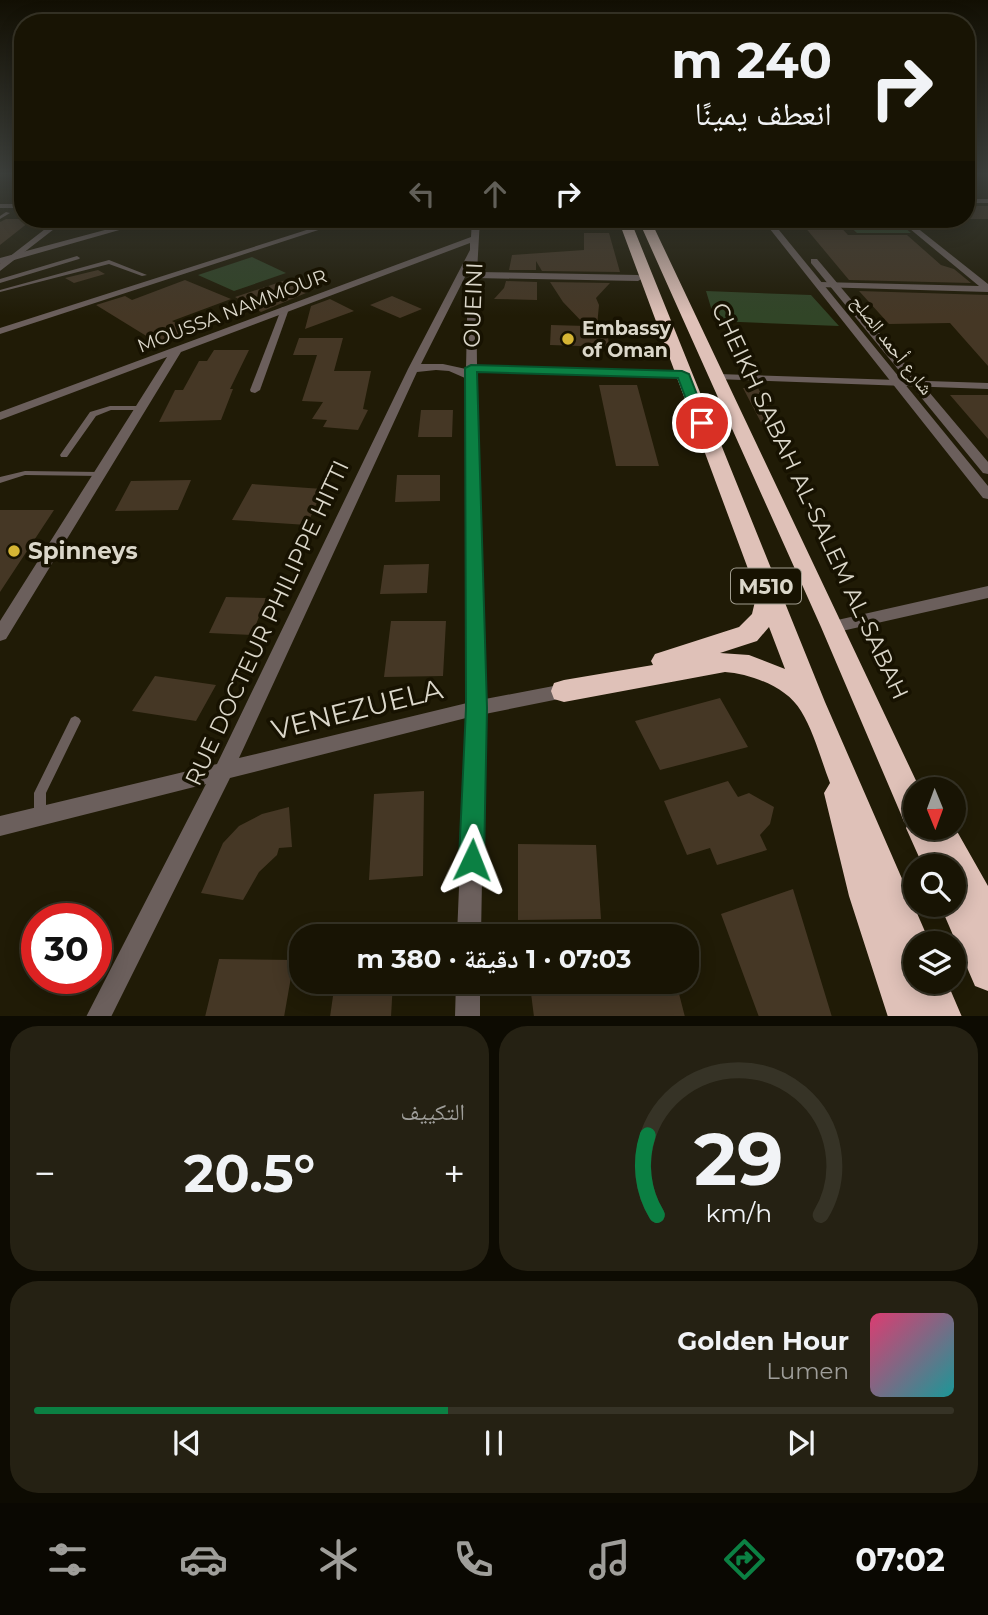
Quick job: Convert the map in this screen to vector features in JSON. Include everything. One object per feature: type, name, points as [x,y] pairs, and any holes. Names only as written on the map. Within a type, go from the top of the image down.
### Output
[{"type":"highway","points":[[617,228],[638,278],[664,327]]},
{"type":"highway","name":"M510","points":[[627,228],[817,716],[907,931]]},
{"type":"highway","name":"CHEIKH SABAH AL-SALEM AL-SABAH","points":[[648,228],[833,626],[903,785]]},
{"type":"highway","points":[[658,228],[684,288],[694,328]]},
{"type":"highway","points":[[564,691],[741,638],[755,629],[763,618],[769,593]]},
{"type":"highway","points":[[564,691],[725,662],[738,662],[770,671],[817,716],[866,896],[907,1016]]},
{"type":"highway","points":[[876,725],[908,777]]},
{"type":"highway","points":[[945,840],[988,920]]},
{"type":"highway","points":[[963,917],[988,973]]},
{"type":"highway","points":[[934,994],[943,1016]]},
{"type":"street","points":[[0,258],[38,228]]},
{"type":"street","points":[[25,249],[52,228]]},
{"type":"street","points":[[7,252],[40,250],[122,228]]},
{"type":"street","points":[[0,322],[297,228]]},
{"type":"street","points":[[0,331],[320,228]]},
{"type":"street","name":"OUEINI","points":[[469,924],[476,708],[471,372],[472,275],[476,228]]},
{"type":"street","name":"شارع أحمد الصلح","points":[[774,228],[821,285],[895,383],[988,495]]},
{"type":"street","name":"شارع أحمد الصلح","points":[[786,228],[988,470]]},
{"type":"street","points":[[913,228],[988,289]]},
{"type":"street","name":"MOUSSA NAMMOUR","points":[[0,416],[285,309],[476,243]]},
{"type":"street","name":"RUE DOCTEUR PHILIPPE HITTI","points":[[99,1016],[223,771],[413,369],[476,243]]},
{"type":"street","points":[[7,252],[40,250]]},
{"type":"street","points":[[0,268],[7,252]]},
{"type":"street","points":[[472,275],[638,278]]},
{"type":"street","points":[[821,285],[988,289]]},
{"type":"street","points":[[255,390],[285,309]]},
{"type":"street","points":[[0,635],[176,352]]},
{"type":"street","points":[[413,369],[441,366],[471,372],[682,374]]},
{"type":"street","points":[[718,377],[988,386]]},
{"type":"street","points":[[833,626],[988,592]]},
{"type":"street","name":"VENEZUELA","points":[[0,826],[476,708],[564,691]]},
{"type":"street","points":[[467,1016],[468,994]]},
{"type":"lane","points":[[0,281],[77,258]]},
{"type":"lane","points":[[2,292],[109,262],[144,275]]},
{"type":"lane","points":[[64,455],[93,414],[110,408],[142,408]]},
{"type":"lane","points":[[0,480],[25,473],[100,474]]},
{"type":"lane","points":[[40,816],[40,793],[75,721]]},
{"type":"green space","points":[[852,228],[905,228],[911,233],[857,233]]},
{"type":"green space","points":[[252,257],[286,273],[234,291],[198,275]]},
{"type":"green space","points":[[706,291],[811,295],[839,326],[715,321]]},
{"type":"building","points":[[14,221],[14,228],[22,228],[0,245],[0,222]]},
{"type":"building","points":[[806,228],[841,228],[848,235],[907,235],[941,265],[954,269],[971,283],[849,280]]},
{"type":"building","points":[[584,233],[609,233],[620,272],[542,271],[536,261],[536,270],[509,270],[512,255],[584,250]]},
{"type":"building","points":[[98,270],[105,274],[74,283],[65,278]]},
{"type":"building","points":[[292,278],[313,290],[261,312],[235,297]]},
{"type":"building","points":[[185,280],[231,299],[172,321],[193,332],[161,345],[96,305],[125,296],[132,300]]},
{"type":"building","points":[[506,281],[537,282],[537,300],[494,299],[504,288]]},
{"type":"building","points":[[550,282],[610,283],[596,298],[599,305],[597,326],[607,326],[609,347],[550,345],[551,325],[586,326],[563,302]]},
{"type":"building","points":[[859,291],[988,295],[988,366],[950,323],[889,324]]},
{"type":"building","points":[[392,296],[422,309],[400,318],[370,305]]},
{"type":"building","points":[[330,299],[354,311],[305,329],[311,306]]},
{"type":"building","points":[[299,338],[343,338],[334,371],[371,371],[363,409],[368,410],[358,430],[323,427],[327,420],[312,419],[323,402],[302,401],[317,355],[293,355]]},
{"type":"building","points":[[214,350],[249,350],[230,389],[233,389],[221,420],[159,422],[175,390],[183,390],[199,361],[207,361]]},
{"type":"building","points":[[599,385],[637,385],[659,466],[616,466]]},
{"type":"building","points":[[743,388],[758,388],[782,432],[766,432]]},
{"type":"building","points":[[950,395],[988,395],[988,439]]},
{"type":"building","points":[[421,410],[453,410],[452,437],[418,437]]},
{"type":"building","points":[[397,475],[440,475],[440,501],[395,502]]},
{"type":"building","points":[[191,480],[178,510],[115,511],[131,481]]},
{"type":"building","points":[[252,484],[323,489],[307,525],[232,520]]},
{"type":"building","name":"Spinneys","points":[[0,510],[54,510],[0,592]]},
{"type":"building","points":[[429,564],[427,593],[380,594],[384,565]]},
{"type":"building","points":[[226,597],[266,598],[252,635],[209,633]]},
{"type":"building","points":[[391,621],[446,621],[443,676],[384,677]]},
{"type":"building","points":[[155,676],[216,685],[196,721],[132,711]]},
{"type":"building","points":[[720,698],[748,747],[660,770],[635,721]]},
{"type":"building","points":[[728,781],[738,797],[749,793],[774,807],[770,824],[760,835],[767,850],[717,865],[710,848],[687,855],[664,801]]},
{"type":"building","points":[[424,791],[423,876],[369,880],[374,794]]},
{"type":"building","points":[[289,807],[292,847],[279,848],[277,855],[259,872],[243,900],[201,893],[223,843],[239,826],[262,814]]},
{"type":"building","points":[[518,844],[596,845],[601,919],[518,920]]},
{"type":"building","points":[[793,889],[832,1016],[759,1016],[721,914]]},
{"type":"building","points":[[219,959],[289,960],[289,988],[284,1016],[205,1016]]},
{"type":"building","points":[[333,994],[392,994],[391,1016],[330,1016]]},
{"type":"building","points":[[531,994],[679,994],[685,1016],[534,1016]]},
{"type":"place","name":"Embassy of Oman","points":[[568,339]]},
{"type":"place","name":"Spinneys","points":[[14,551]]},
{"type":"route","points":[[472,860],[476,708],[471,368],[682,374],[702,423]]}]
